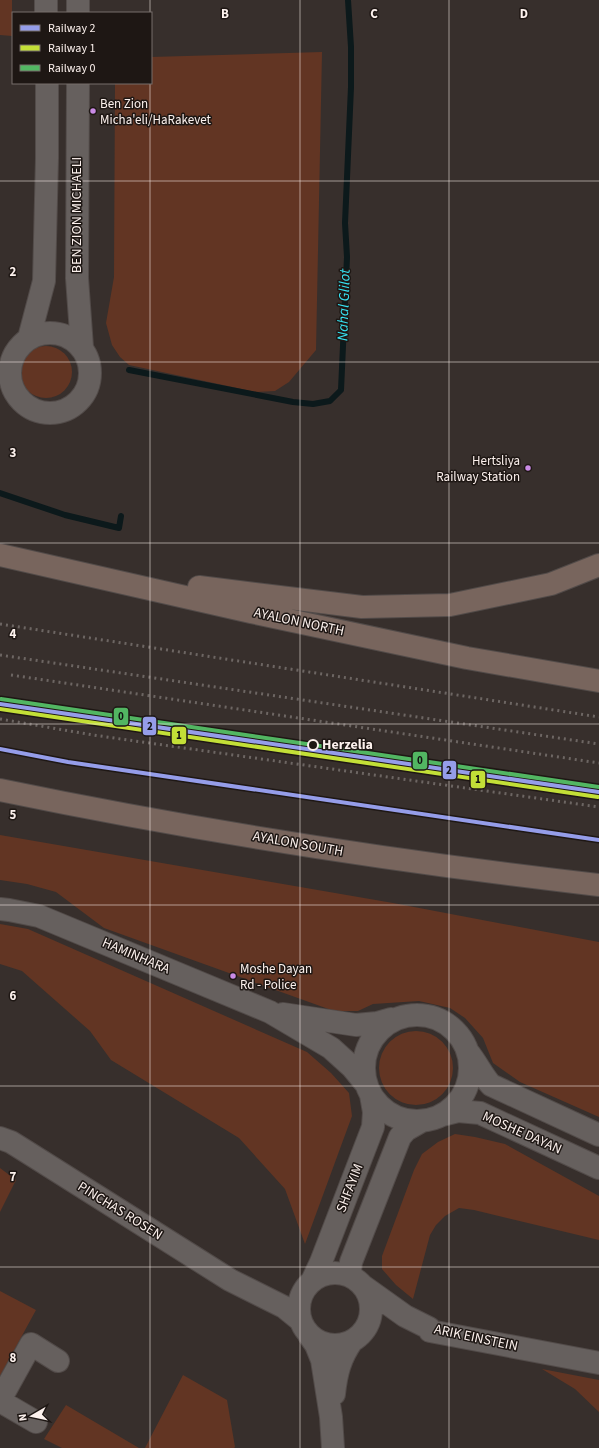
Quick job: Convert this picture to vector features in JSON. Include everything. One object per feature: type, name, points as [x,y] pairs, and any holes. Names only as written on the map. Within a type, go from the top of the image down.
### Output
[{"type":"highway","name":"AYALON NORTH","points":[[0,554],[251,612],[460,656],[599,681]]},
{"type":"highway","points":[[88,574],[362,607],[450,605],[551,584],[599,565]]},
{"type":"highway","name":"AYALON SOUTH","points":[[0,790],[114,813],[349,853],[599,885]]},
{"type":"street","points":[[46,0],[46,12]]},
{"type":"street","points":[[78,0],[78,12]]},
{"type":"street","points":[[29,338],[44,281],[47,166],[46,84]]},
{"type":"street","name":"BEN ZION MICHAELI","points":[[78,84],[77,278],[82,347]]},
{"type":"street","points":[[50,332],[62,334],[73,339],[82,347],[89,361],[91,371],[90,382],[86,392],[72,407],[62,412],[41,412],[22,402],[15,392],[11,381],[10,368],[14,355],[21,344],[29,338],[38,334],[50,332]]},
{"type":"street","name":"HAMINHARA","points":[[0,910],[9,910],[39,916],[270,1012],[331,1048],[352,1067],[368,1089]]},
{"type":"street","name":"HAMINHARA","points":[[270,1012],[349,1025],[363,1025],[400,1017]]},
{"type":"street","points":[[468,1051],[470,1065],[468,1081],[462,1096],[452,1108],[432,1120],[420,1122],[408,1121],[392,1115],[377,1104],[368,1089],[363,1072],[367,1049],[372,1039],[384,1026],[400,1017],[413,1014],[427,1015],[440,1020],[457,1033],[478,1066],[483,1076],[492,1085],[599,1135]]},
{"type":"street","name":"SHFAYIM","points":[[333,1448],[331,1417],[322,1360],[316,1345],[305,1327],[299,1303],[321,1262],[373,1127],[374,1112],[368,1089]]},
{"type":"street","name":"MOSHE DAYAN","points":[[442,1115],[458,1111],[480,1112],[599,1168]]},
{"type":"street","name":"SHFAYIM","points":[[331,1417],[338,1367],[345,1350],[352,1341],[361,1335],[370,1315],[371,1303],[350,1271],[351,1262],[400,1137],[406,1130],[420,1122]]},
{"type":"street","name":"PINCHAS ROSEN","points":[[0,1138],[11,1142],[230,1280],[284,1307],[305,1327]]},
{"type":"street","points":[[309,1284],[323,1274],[335,1272],[357,1281]]},
{"type":"street","name":"ARIK EINSTEIN","points":[[357,1281],[405,1316],[429,1328],[430,1331],[599,1363]]},
{"type":"street","name":"PINCHAS ROSEN","points":[[240,1284],[291,1294],[309,1284]]},
{"type":"street","points":[[305,1327],[318,1341],[329,1345],[340,1345],[352,1341]]},
{"type":"street","points":[[36,1422],[0,1400],[31,1344],[58,1361]]},
{"type":"shaded area","points":[[0,0],[12,0],[12,36],[0,35]]},
{"type":"shaded area","points":[[322,52],[316,350],[289,382],[275,391],[256,392],[129,365],[120,357],[112,345],[106,323],[114,277],[115,84],[152,84],[152,57]]},
{"type":"shaded area","points":[[46,346],[60,350],[68,358],[72,372],[68,386],[60,394],[46,398],[32,394],[24,386],[20,372],[24,358],[32,350]]},
{"type":"shaded area","points":[[0,835],[393,903],[599,942],[599,1117],[520,1082],[493,1063],[483,1038],[465,1018],[450,1008],[419,1001],[373,1004],[358,1011],[334,1011],[104,928],[56,892],[27,884],[0,880]]},
{"type":"shaded area","points":[[0,924],[28,929],[307,1052],[331,1073],[349,1093],[352,1116],[305,1244],[285,1189],[239,1138],[111,1060],[90,1031],[22,971],[0,964]]},
{"type":"shaded area","points":[[416,1031],[430,1034],[442,1042],[450,1054],[453,1068],[450,1082],[442,1094],[430,1102],[416,1105],[402,1102],[390,1094],[382,1082],[379,1068],[382,1054],[390,1042],[402,1034]]},
{"type":"shaded area","points":[[455,1134],[505,1144],[599,1196],[599,1240],[474,1210],[459,1208],[445,1216],[436,1225],[430,1235],[413,1299],[396,1285],[382,1269],[382,1256],[414,1170],[422,1154],[438,1142]]},
{"type":"shaded area","points":[[0,1168],[16,1180],[0,1212]]},
{"type":"shaded area","points":[[0,1291],[36,1310],[0,1376]]},
{"type":"shaded area","points":[[542,1369],[599,1380],[599,1412],[575,1389]]},
{"type":"shaded area","points":[[183,1375],[227,1400],[234,1448],[145,1448]]},
{"type":"shaded area","points":[[66,1405],[139,1448],[62,1448],[44,1439]]},
{"type":"waterway","name":"Nahal Glilot","points":[[129,370],[293,402],[313,404],[330,401],[341,390],[347,257],[345,223],[351,87],[351,47],[348,0]]},
{"type":"waterway","points":[[0,493],[65,515],[119,528],[121,516]]},
{"type":"railway","points":[[0,624],[599,717]]},
{"type":"railway","points":[[0,655],[599,744]]},
{"type":"railway","points":[[11,675],[599,763]]},
{"type":"railway","points":[[0,719],[93,735],[599,807]]},
{"type":"rail line","name":"0","points":[[1,699],[599,787]]},
{"type":"rail line","name":"2","points":[[0,704],[599,792]]},
{"type":"rail line","name":"1","points":[[0,709],[598,797]]},
{"type":"rail line","name":"2","points":[[0,749],[68,762],[599,840]]},
{"type":"place","name":"Ben Zion Micha'eli/HaRakevet","points":[[93,111]]},
{"type":"place","name":"Hertsliya Railway Station","points":[[528,468]]},
{"type":"place","name":"Herzelia","points":[[313,745]]},
{"type":"place","name":"Moshe Dayan Rd - Police","points":[[233,976]]}]
